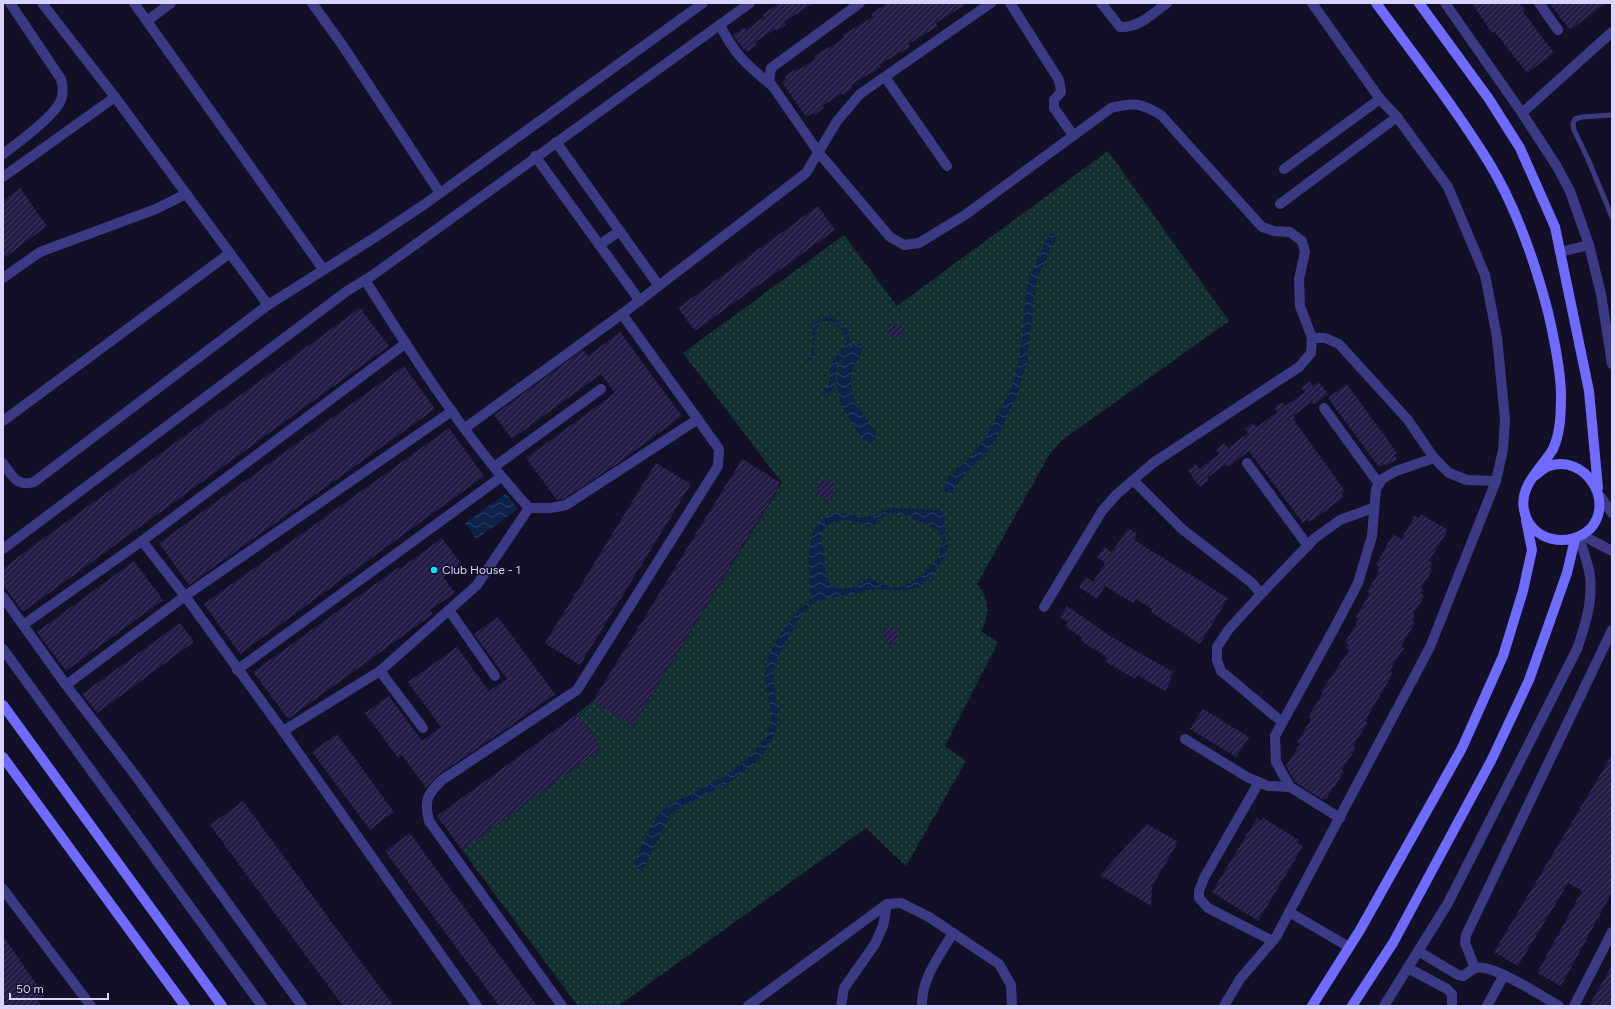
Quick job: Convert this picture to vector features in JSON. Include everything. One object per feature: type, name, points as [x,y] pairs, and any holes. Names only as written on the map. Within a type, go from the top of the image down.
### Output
[{"type":"street","points":[[3,154],[21,141],[56,110],[61,100],[64,88],[61,79],[10,3]]},
{"type":"street","points":[[42,3],[115,97],[268,305]]},
{"type":"street","points":[[134,3],[323,269]]},
{"type":"street","points":[[147,21],[171,3]]},
{"type":"street","points":[[312,3],[343,46],[440,192]]},
{"type":"street","points":[[3,463],[16,481],[21,484],[34,482],[268,305],[374,238],[703,3]]},
{"type":"street","points":[[3,549],[347,291],[365,280],[750,3]]},
{"type":"street","points":[[771,85],[769,81],[771,68],[860,3]]},
{"type":"street","points":[[465,428],[640,301],[806,173],[838,121],[860,94],[991,3]]},
{"type":"street","points":[[1010,3],[1059,80],[1061,92],[1054,100],[1054,108],[1060,119],[1073,136]]},
{"type":"street","points":[[1101,3],[1120,27],[1129,28],[1140,23],[1167,3]]},
{"type":"street","points":[[1224,1006],[1240,979],[1273,941],[1430,647],[1496,481],[1503,450],[1505,420],[1497,337],[1485,275],[1448,187],[1397,117],[1380,99],[1312,3]]},
{"type":"street","points":[[1312,1006],[1349,947],[1462,748],[1503,656],[1523,591],[1532,550],[1524,510],[1524,492],[1553,449],[1559,430],[1561,391],[1556,346],[1543,292],[1523,231],[1489,162],[1454,110],[1376,3]]},
{"type":"street","points":[[1419,3],[1489,99],[1520,148],[1555,227],[1589,391],[1599,492],[1599,512],[1592,527],[1579,537],[1558,541],[1543,536],[1530,525],[1524,510]]},
{"type":"street","points":[[1538,3],[1558,30]]},
{"type":"street","points":[[1447,4],[1556,165],[1570,191],[1589,245],[1601,294],[1612,364]]},
{"type":"street","points":[[720,25],[729,44],[742,60],[771,85],[819,153],[890,237],[904,245],[919,243],[965,215],[1111,108],[1129,103],[1146,105],[1161,115],[1262,227],[1274,231],[1284,230],[1290,232],[1302,241],[1305,252],[1300,279],[1300,306],[1312,338],[1311,353],[1299,367],[1153,463],[1133,480],[1102,511],[1044,607]]},
{"type":"street","points":[[1522,114],[1612,32]]},
{"type":"street","points":[[884,77],[948,166]]},
{"type":"street","points":[[3,177],[115,97]]},
{"type":"street","points":[[1284,169],[1380,99]]},
{"type":"street","points":[[1280,204],[1397,117]]},
{"type":"street","points":[[556,142],[659,286]]},
{"type":"street","points":[[536,156],[640,301]]},
{"type":"street","points":[[3,278],[40,252],[156,209],[186,194]]},
{"type":"street","points":[[599,245],[620,231]]},
{"type":"street","points":[[1560,252],[1589,245]]},
{"type":"street","points":[[3,421],[230,253]]},
{"type":"street","points":[[365,280],[406,344],[452,411],[501,477],[529,508],[551,508],[566,505],[698,419]]},
{"type":"street","points":[[561,1006],[429,821],[426,809],[430,792],[442,780],[576,690],[718,466],[719,449],[622,314]]},
{"type":"street","points":[[1312,338],[1325,338],[1339,344],[1408,420],[1434,458],[1449,473],[1467,480],[1496,481]]},
{"type":"street","points":[[23,625],[142,541],[406,344]]},
{"type":"street","points":[[494,467],[601,389]]},
{"type":"street","points":[[1324,408],[1379,484]]},
{"type":"street","points":[[66,685],[185,596],[452,411]]},
{"type":"street","points":[[1340,818],[1290,787],[1276,762],[1275,736],[1358,583],[1372,536],[1373,508],[1376,489],[1382,479],[1396,471],[1434,458]]},
{"type":"street","points":[[1247,463],[1308,546]]},
{"type":"street","points":[[1533,477],[1549,466],[1568,465],[1586,473],[1612,513]]},
{"type":"street","points":[[237,670],[501,477]]},
{"type":"street","points":[[1133,480],[1182,530],[1252,583],[1261,594]]},
{"type":"street","points":[[283,731],[380,671],[477,585],[529,508]]},
{"type":"street","points":[[1282,722],[1221,671],[1217,660],[1217,647],[1229,629],[1308,546],[1340,520],[1373,508]]},
{"type":"street","points":[[1579,537],[1612,551]]},
{"type":"street","points":[[1384,1006],[1448,903],[1577,649],[1588,609],[1590,586],[1590,575],[1579,537]]},
{"type":"street","points":[[1352,1006],[1393,943],[1504,734],[1529,680],[1579,537]]},
{"type":"street","points":[[142,541],[185,596],[237,670],[283,731],[478,1006]]},
{"type":"street","points":[[3,597],[66,685],[135,775],[302,1006]]},
{"type":"street","points":[[449,610],[495,676]]},
{"type":"street","points":[[1475,968],[1464,943],[1466,935],[1612,630]]},
{"type":"street","points":[[3,649],[262,1006]]},
{"type":"street","points":[[380,671],[422,728]]},
{"type":"street","points":[[3,705],[222,1006]]},
{"type":"street","points":[[1185,739],[1247,777],[1268,786],[1290,787]]},
{"type":"street","points":[[3,757],[185,1006]]},
{"type":"street","points":[[1259,782],[1204,878],[1199,891],[1199,898],[1208,908],[1273,941]]},
{"type":"street","points":[[3,888],[90,1006]]},
{"type":"street","points":[[748,1006],[887,904],[901,903],[929,917],[999,964],[1011,985],[1012,1006]]},
{"type":"street","points":[[841,1006],[844,988],[875,944],[883,926],[887,904]]},
{"type":"street","points":[[1289,912],[1349,947]]},
{"type":"street","points":[[1574,1006],[1612,932]]},
{"type":"street","points":[[922,1006],[922,998],[928,976],[953,933]]},
{"type":"street","points":[[1418,951],[1458,976],[1463,976],[1475,968],[1488,968],[1504,975],[1560,1006]]},
{"type":"street","points":[[1408,968],[1447,989],[1452,994],[1452,1006]]},
{"type":"street","points":[[1487,1006],[1504,975]]},
{"type":"lane","points":[[1612,115],[1582,117],[1575,119],[1573,124],[1574,130],[1612,217]]},
{"type":"green space","points":[[1108,151],[1229,321],[1061,441],[1049,455],[977,584],[984,595],[987,607],[986,619],[981,631],[998,642],[945,746],[966,761],[906,866],[866,828],[618,1006],[578,1006],[462,850],[602,748],[577,714],[593,701],[633,725],[782,483],[683,353],[844,235],[897,306]]},
{"type":"water","points":[[1052,233],[1057,236],[1038,276],[1027,361],[1017,395],[996,440],[956,485],[954,491],[949,494],[944,491],[944,487],[949,477],[983,442],[1009,393],[1016,373],[1021,347],[1027,283],[1049,234]]},
{"type":"water","points":[[828,317],[835,319],[849,331],[851,344],[837,366],[834,387],[830,392],[824,394],[823,390],[828,384],[832,364],[846,342],[845,333],[832,321],[823,321],[819,325],[815,334],[813,359],[807,362],[812,350],[812,334],[814,325],[821,319]]},
{"type":"water","points":[[855,344],[860,344],[862,347],[861,353],[852,373],[852,392],[858,406],[876,434],[874,441],[870,443],[863,439],[854,426],[843,408],[838,394],[839,370],[845,355]]},
{"type":"water","points":[[506,493],[518,509],[476,539],[465,523]]},
{"type":"water","points":[[888,509],[941,510],[944,512],[946,541],[949,544],[939,566],[928,579],[915,588],[907,590],[867,590],[857,594],[819,600],[810,606],[790,634],[775,666],[774,683],[778,719],[773,737],[768,747],[745,772],[671,813],[644,868],[637,869],[634,863],[644,841],[655,820],[665,808],[713,783],[734,770],[752,754],[767,734],[770,727],[771,712],[765,683],[766,665],[781,633],[788,623],[811,599],[809,576],[810,548],[812,535],[817,525],[825,517],[837,513],[868,517]],"holes":[[[892,513],[907,516],[938,531],[942,539],[941,548],[938,557],[932,565],[916,580],[899,587],[884,585],[870,578],[851,588],[840,589],[832,585],[826,572],[823,545],[820,538],[823,531],[834,522],[841,520],[856,521],[870,527],[875,524],[879,518]]]},
{"type":"building","points":[[780,3],[813,3],[784,22],[786,25],[776,31],[775,29],[755,42],[757,45],[747,52],[745,49],[744,50],[733,35],[744,28],[746,30],[764,17],[762,15]]},
{"type":"building","points":[[888,3],[968,3],[936,23],[938,26],[908,44],[910,47],[880,64],[881,67],[851,85],[853,88],[822,106],[824,108],[814,115],[813,113],[806,117],[782,82],[786,79],[785,76],[796,69],[797,71],[815,59],[814,56],[844,38],[842,35],[873,17],[871,14]]},
{"type":"building","points":[[1472,3],[1520,3],[1525,10],[1523,12],[1554,53],[1527,73],[1494,31],[1492,33]]},
{"type":"building","points":[[1549,3],[1606,3],[1570,30]]},
{"type":"building","points":[[20,188],[47,226],[3,259],[3,201]]},
{"type":"building","points":[[818,206],[835,230],[695,331],[678,308]]},
{"type":"building","points":[[360,308],[389,346],[23,612],[3,585],[3,568]]},
{"type":"building","points":[[889,324],[904,326],[902,338],[887,335]]},
{"type":"building","points":[[620,332],[682,416],[614,466],[564,499],[557,500],[526,458],[615,393],[601,374],[512,439],[494,415],[583,350],[588,356]]},
{"type":"building","points":[[404,366],[435,409],[189,585],[159,543]]},
{"type":"building","points":[[1310,381],[1313,386],[1319,382],[1328,394],[1314,405],[1312,402],[1293,416],[1295,418],[1294,420],[1345,491],[1341,494],[1344,497],[1310,522],[1308,519],[1303,523],[1249,451],[1228,467],[1226,464],[1207,478],[1209,480],[1200,487],[1188,471],[1196,464],[1199,469],[1219,454],[1216,450],[1224,443],[1228,448],[1248,433],[1245,429],[1253,423],[1257,427],[1277,412],[1274,408],[1282,402],[1285,406],[1305,392],[1301,388]]},
{"type":"building","points":[[1347,384],[1397,453],[1394,455],[1397,459],[1386,466],[1384,464],[1379,467],[1328,398]]},
{"type":"building","points":[[449,428],[484,476],[240,654],[204,604]]},
{"type":"building","points":[[742,459],[781,483],[633,725],[593,701]]},
{"type":"building","points":[[656,463],[691,484],[580,665],[545,643]]},
{"type":"building","points":[[820,479],[835,483],[831,499],[816,495]]},
{"type":"building","points":[[1421,514],[1448,530],[1429,561],[1433,563],[1430,568],[1433,569],[1421,588],[1424,590],[1421,594],[1424,596],[1413,615],[1415,616],[1412,621],[1415,623],[1401,646],[1404,648],[1392,666],[1393,667],[1390,672],[1393,673],[1365,721],[1368,722],[1353,746],[1356,748],[1344,766],[1342,771],[1344,772],[1326,799],[1324,798],[1323,800],[1295,782],[1286,766],[1300,744],[1297,742],[1309,723],[1311,718],[1308,717],[1323,693],[1321,692],[1349,650],[1346,648],[1348,644],[1345,642],[1357,623],[1356,622],[1358,619],[1356,617],[1370,593],[1367,592],[1379,572],[1377,570],[1379,566],[1376,565],[1393,534],[1401,539],[1415,516],[1419,518]]},
{"type":"building","points":[[1128,528],[1137,534],[1134,540],[1228,598],[1200,644],[1151,612],[1152,609],[1136,599],[1133,603],[1105,586],[1097,599],[1079,587],[1086,577],[1093,582],[1105,563],[1097,557],[1104,547],[1112,552]]},
{"type":"building","points":[[442,538],[461,564],[443,577],[455,593],[430,610],[433,614],[288,719],[253,672],[399,567],[400,569]]},
{"type":"building","points":[[134,561],[163,600],[66,671],[37,632]]},
{"type":"building","points":[[1067,606],[1110,636],[1173,672],[1170,678],[1172,679],[1165,691],[1137,675],[1135,679],[1105,661],[1107,657],[1081,641],[1083,638],[1066,627],[1068,622],[1060,617]]},
{"type":"building","points":[[498,617],[555,694],[438,775],[426,788],[402,755],[398,758],[365,713],[389,696],[422,741],[441,727],[408,682],[457,647],[489,691],[507,679],[474,634]]},
{"type":"building","points":[[180,623],[194,642],[97,713],[82,694]]},
{"type":"building","points":[[891,626],[900,638],[890,645],[881,633]]},
{"type":"building","points":[[1203,709],[1249,737],[1236,757],[1190,729]]},
{"type":"building","points":[[577,714],[602,748],[462,850],[437,816]]},
{"type":"building","points":[[337,734],[394,812],[370,830],[312,752]]},
{"type":"building","points":[[1612,755],[1612,892],[1561,986],[1537,973],[1582,891],[1568,883],[1518,966],[1494,952]]},
{"type":"building","points":[[243,801],[394,1006],[343,1006],[210,825]]},
{"type":"building","points":[[1257,818],[1261,821],[1263,818],[1299,840],[1297,843],[1303,846],[1258,921],[1212,892]]},
{"type":"building","points":[[1147,824],[1178,842],[1152,886],[1151,906],[1100,875]]},
{"type":"building","points":[[410,833],[537,1006],[499,1006],[385,851]]},
{"type":"building","points":[[3,936],[44,995],[37,1000],[42,1006],[3,1006]]},
{"type":"building","points":[[1612,965],[1612,1006],[1589,1006]]},
{"type":"place","name":"Club House - 1","points":[[434,570]]}]
